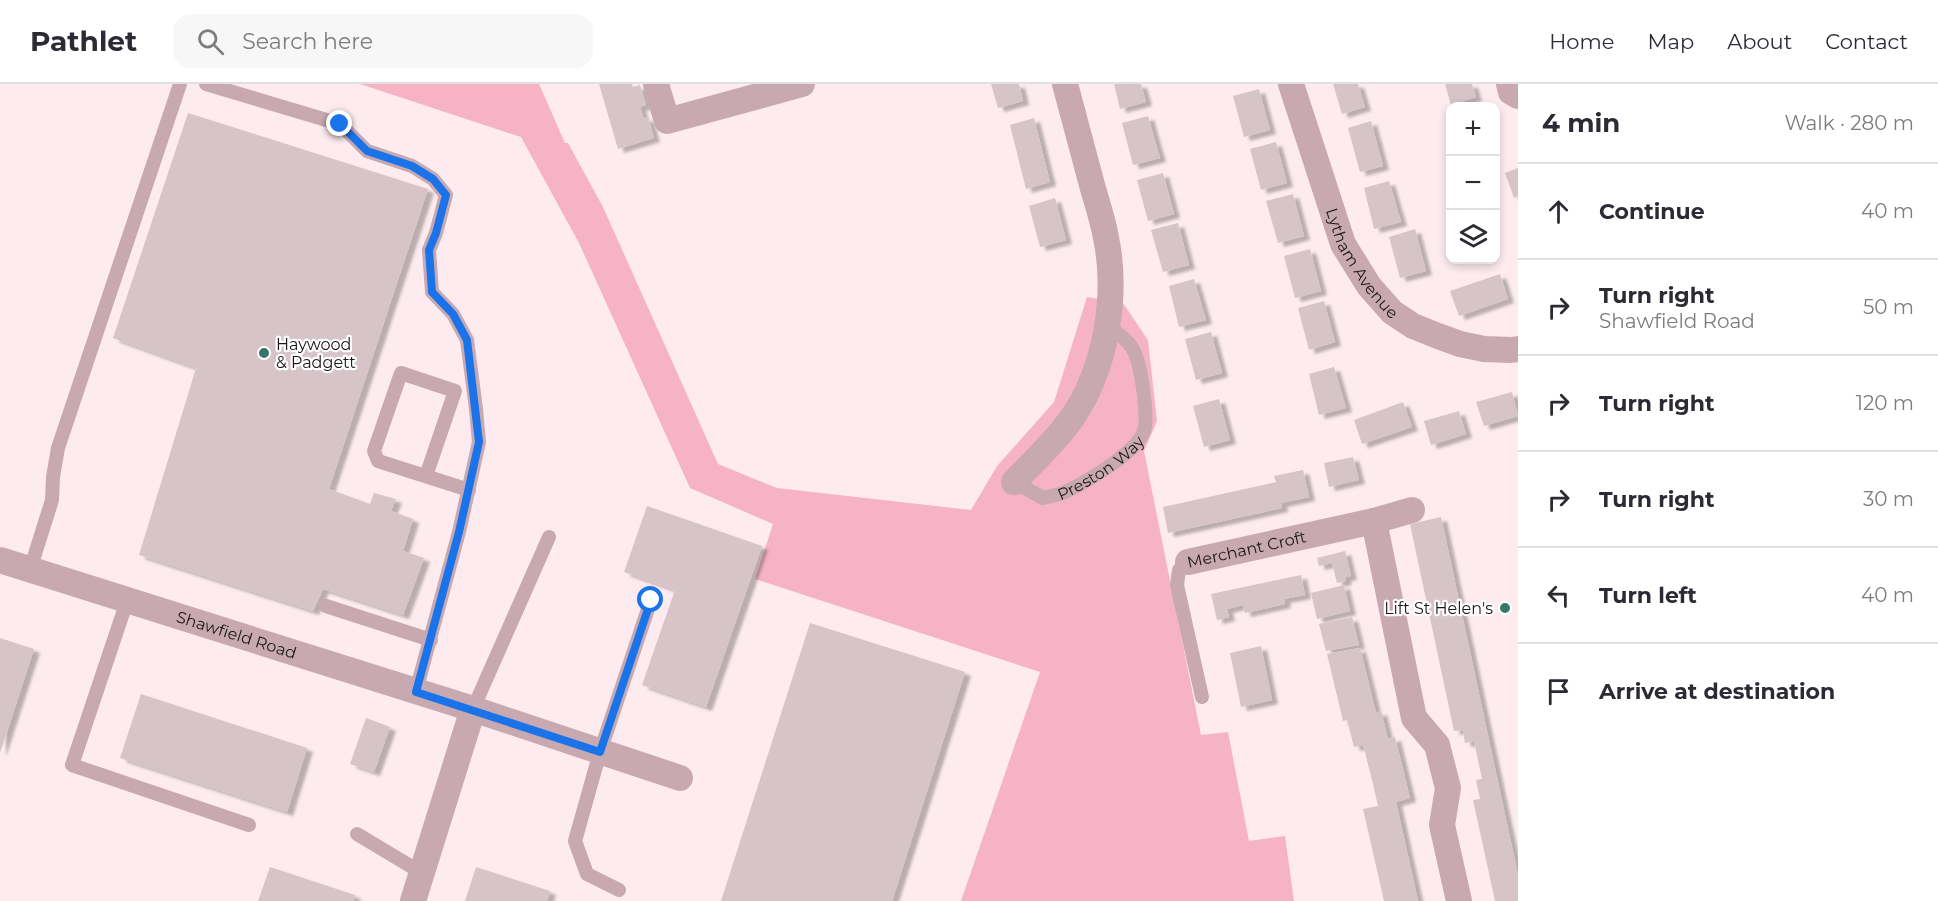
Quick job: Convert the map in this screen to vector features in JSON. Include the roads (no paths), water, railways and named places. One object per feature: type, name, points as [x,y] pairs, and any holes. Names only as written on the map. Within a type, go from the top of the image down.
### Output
[{"type":"street","points":[[656,84],[667,121],[802,84]]},
{"type":"street","name":"Preston Way","points":[[1014,482],[1073,417],[1103,353],[1107,326],[1110,275],[1107,239],[1065,84]]},
{"type":"street","name":"Lytham Avenue","points":[[1292,84],[1343,244],[1369,286],[1392,312],[1413,326],[1460,344],[1484,349],[1518,349]]},
{"type":"street","points":[[1509,84],[1511,92],[1518,96]]},
{"type":"street","name":"Merchant Croft","points":[[1188,562],[1374,521],[1412,510]]},
{"type":"street","points":[[1374,521],[1414,718],[1437,745],[1448,788],[1442,825],[1459,901]]},
{"type":"street","name":"Shawfield Road","points":[[0,560],[680,778]]},
{"type":"street","points":[[413,901],[473,710]]},
{"type":"lane","points":[[30,570],[52,500],[58,448],[180,84]]},
{"type":"lane","points":[[206,84],[340,124],[367,151],[412,166],[433,179],[446,195],[429,250],[432,292],[453,314],[467,340],[479,442],[469,490],[416,692]]},
{"type":"lane","name":"Preston Way","points":[[1014,482],[1043,498],[1063,493],[1104,470],[1134,447],[1145,428],[1144,398],[1136,354],[1126,337],[1107,326]]},
{"type":"lane","points":[[426,476],[454,392],[401,373],[374,451],[378,461],[469,490]]},
{"type":"lane","points":[[473,710],[549,537]]},
{"type":"lane","name":"Merchant Croft","points":[[1188,562],[1179,570],[1177,585],[1202,698]]},
{"type":"lane","points":[[619,891],[587,874],[574,841],[600,752],[651,600]]},
{"type":"lane","points":[[127,601],[72,765],[249,825]]},
{"type":"lane","points":[[326,606],[431,640]]},
{"type":"lane","points":[[357,834],[422,873]]},
{"type":"place","name":"Haywood & Padgett","points":[[264,353]]},
{"type":"place","name":"Lift St Helen's","points":[[1505,608]]}]
